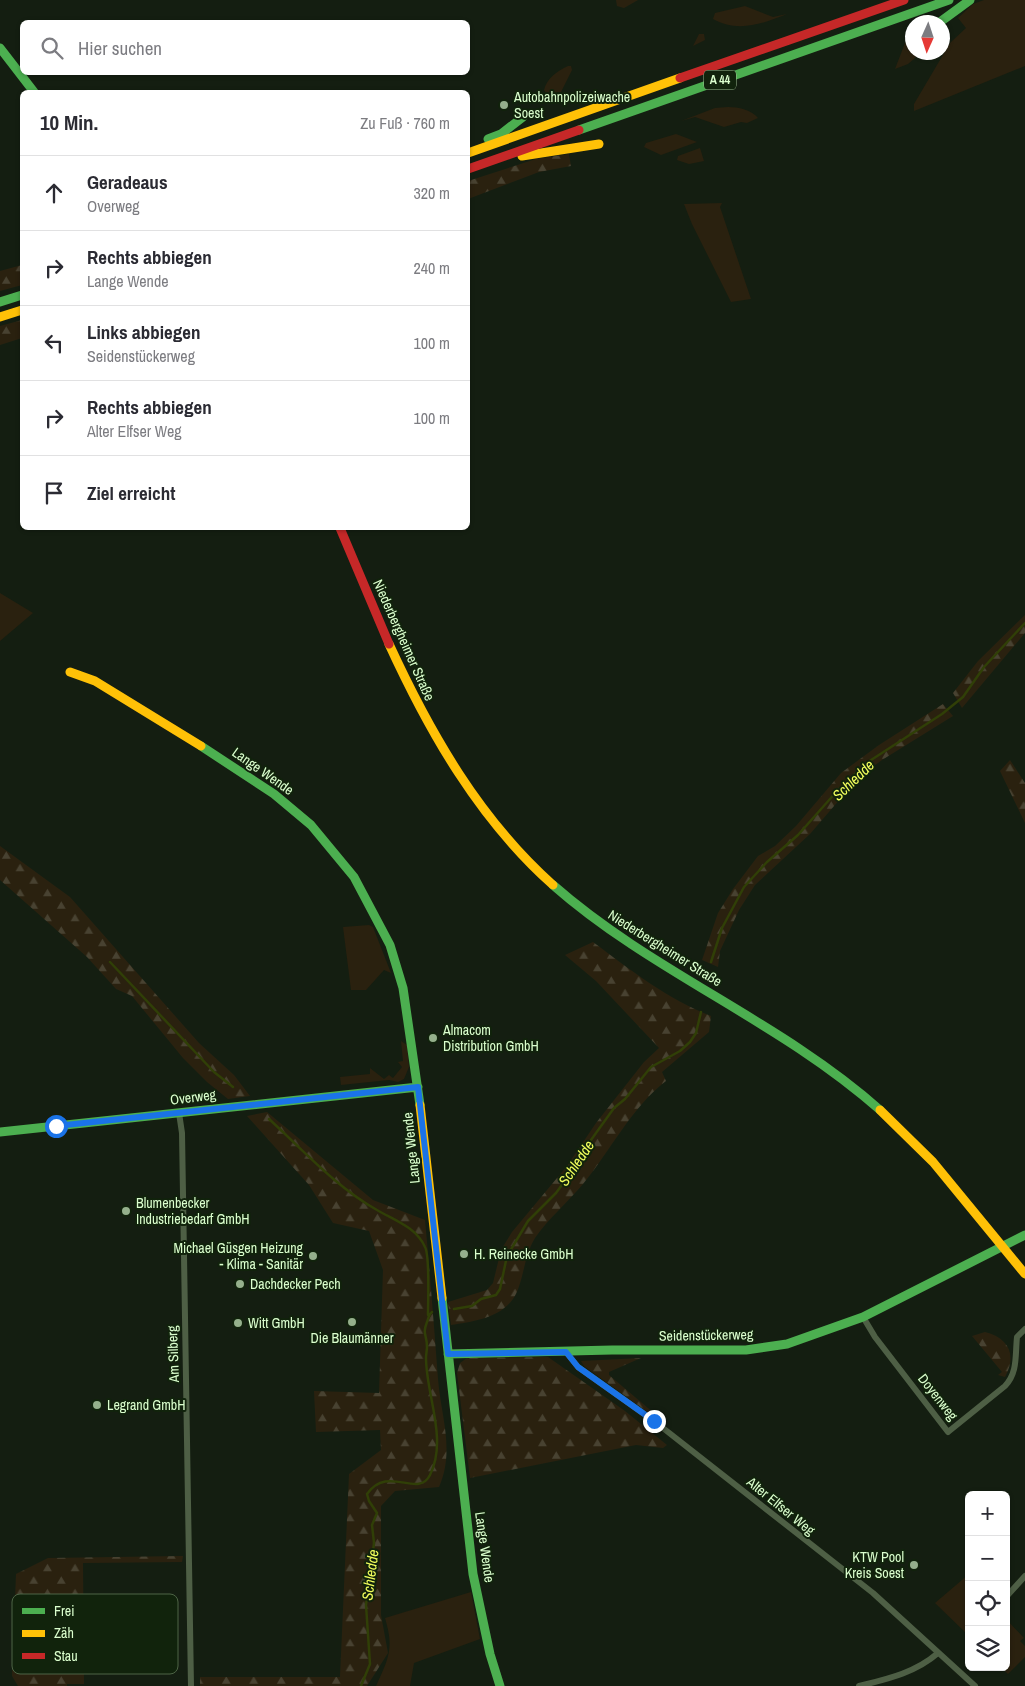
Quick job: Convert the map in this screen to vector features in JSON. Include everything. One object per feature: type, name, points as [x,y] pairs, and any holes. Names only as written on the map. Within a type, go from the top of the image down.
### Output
[{"type":"main road","name":"A 44","points":[[485,144],[904,0]]},
{"type":"main road","name":"A 44","points":[[470,168],[949,0]]},
{"type":"main road","points":[[950,15],[970,0]]},
{"type":"main road","points":[[0,48],[20,74]]},
{"type":"main road","points":[[21,75],[32,90]]},
{"type":"main road","points":[[470,150],[501,134],[523,117]]},
{"type":"main road","points":[[491,161],[599,144]]},
{"type":"main road","points":[[0,302],[20,296]]},
{"type":"main road","points":[[0,317],[20,311]]},
{"type":"main road","name":"Niederbergheimer Straße","points":[[341,530],[414,701],[448,759],[481,807],[539,872],[597,922],[640,952],[801,1048],[861,1093],[926,1156],[1025,1274]]},
{"type":"main road","name":"Lange Wende","points":[[70,672],[94,681],[237,768],[274,794],[311,825],[328,843],[354,877],[390,944],[407,1008],[418,1087],[473,1574],[490,1654],[500,1686]]},
{"type":"main road","name":"Overweg","points":[[0,1132],[418,1087]]},
{"type":"main road","name":"Seidenstückerweg","points":[[448,1354],[640,1349],[746,1350],[787,1344],[863,1317],[1025,1235]]},
{"type":"street","name":"Am Silberg","points":[[179,1113],[182,1133],[191,1686]]},
{"type":"street","name":"Doyenweg","points":[[863,1317],[875,1337],[948,1432],[1005,1386],[1012,1378],[1016,1360],[1017,1337],[1025,1329]]},
{"type":"street","name":"Alter Elfser Weg","points":[[566,1352],[578,1367],[654,1421],[873,1593],[975,1686]]},
{"type":"street","points":[[1010,1593],[1025,1576]]},
{"type":"street","points":[[859,1686],[898,1677],[929,1662],[938,1653]]},
{"type":"green space","points":[[616,0],[638,0],[624,8],[617,6]]},
{"type":"green space","points":[[984,0],[1025,0],[1025,66],[914,111],[914,104],[940,60],[950,60],[950,43],[966,28],[958,18],[973,4]]},
{"type":"green space","points":[[745,6],[773,17],[787,14],[750,26],[732,26],[713,19],[715,13]]},
{"type":"green space","points":[[699,34],[704,34],[705,40],[693,46]]},
{"type":"green space","points":[[905,43],[905,60],[913,60],[895,69]]},
{"type":"green space","points":[[571,66],[572,70],[561,92],[553,96],[547,95],[544,90],[547,82],[556,73]]},
{"type":"green space","points":[[728,107],[744,110],[758,118],[747,123],[741,122],[724,127],[695,117],[681,121],[715,108]]},
{"type":"green space","points":[[676,134],[697,142],[661,155],[644,147],[646,143]]},
{"type":"green space","points":[[700,148],[704,161],[689,164],[677,160],[678,156]]},
{"type":"green space","points":[[569,154],[571,166],[539,172],[470,198],[470,180],[536,159]]},
{"type":"green space","points":[[722,203],[720,207],[751,299],[731,302],[684,204]]},
{"type":"green space","points":[[20,266],[20,286],[0,291],[0,271]]},
{"type":"green space","points":[[20,321],[20,339],[0,345],[0,326]]},
{"type":"green space","points":[[0,593],[33,613],[0,641]]},
{"type":"green space","points":[[1025,615],[1025,633],[962,708],[953,693],[978,661]]},
{"type":"green space","points":[[943,704],[953,716],[882,760],[859,777],[810,834],[755,885],[739,910],[720,951],[718,967],[702,960],[718,913],[733,889],[758,856],[775,846],[796,826],[841,773],[879,745]]},
{"type":"green space","points":[[1010,760],[1025,783],[1025,823],[1000,771]]},
{"type":"green space","points":[[0,846],[70,897],[199,1043],[234,1075],[250,1096],[228,1099],[207,1082],[183,1058],[132,996],[116,989],[87,957],[0,880]]},
{"type":"green space","points":[[369,925],[373,927],[391,973],[384,970],[366,990],[351,990],[343,927]]},
{"type":"green space","points":[[593,942],[665,993],[711,1016],[709,1032],[662,1072],[666,1081],[642,1104],[583,1184],[540,1231],[531,1245],[517,1293],[513,1299],[501,1311],[493,1315],[451,1325],[448,1302],[487,1290],[493,1283],[501,1250],[512,1232],[567,1166],[596,1123],[644,1062],[659,1048],[596,981],[565,955]]},
{"type":"green space","points":[[401,1041],[407,1045],[409,1067],[404,1079],[398,1082],[389,1080],[341,1085],[340,1077],[370,1074],[370,1068],[384,1079],[389,1075],[393,1078],[402,1067],[398,1062],[403,1061]]},
{"type":"green space","points":[[267,1112],[373,1200],[425,1220],[438,1379],[446,1433],[446,1460],[439,1487],[395,1491],[381,1506],[381,1615],[388,1653],[367,1686],[200,1686],[200,1677],[340,1677],[349,1474],[381,1450],[380,1430],[316,1432],[314,1391],[379,1393],[383,1270],[369,1231],[333,1223],[309,1185],[247,1116]]},
{"type":"green space","points":[[985,1332],[1000,1338],[1009,1348],[1010,1362],[1005,1377],[998,1375],[1002,1372],[972,1336]]},
{"type":"green space","points":[[548,1357],[625,1411],[667,1445],[663,1448],[636,1445],[470,1478],[457,1373],[460,1363],[467,1358]]},
{"type":"green space","points":[[641,1358],[609,1372],[609,1375],[655,1414],[653,1416],[584,1366],[581,1361]]},
{"type":"green space","points":[[183,1556],[182,1562],[83,1563],[83,1594],[15,1594],[16,1574],[48,1558]]},
{"type":"green space","points":[[965,1577],[965,1632],[935,1603]]},
{"type":"green space","points":[[471,1592],[480,1639],[414,1663],[410,1686],[376,1686],[389,1653],[390,1645],[385,1618]]},
{"type":"green space","points":[[1010,1623],[1024,1638],[1020,1641],[1025,1646],[1025,1657],[1008,1674],[1005,1671],[1010,1671]]},
{"type":"green space","points":[[12,1674],[84,1674],[84,1684],[18,1686]]},
{"type":"waterway","name":"Schledde","points":[[711,962],[722,928],[744,887],[767,862],[798,835],[838,790],[868,762],[942,714],[963,697],[984,667],[1025,623]]},
{"type":"waterway","points":[[110,962],[214,1072],[233,1087]]},
{"type":"waterway","name":"Schledde","points":[[454,1309],[472,1306],[481,1299],[496,1295],[500,1289],[507,1256],[528,1221],[556,1193],[586,1152],[591,1140],[614,1108],[625,1099],[651,1067],[680,1051],[690,1042],[696,1033],[701,1012]]},
{"type":"waterway","points":[[269,1119],[320,1168],[362,1201],[410,1229],[421,1240],[428,1259],[428,1315]]},
{"type":"waterway","name":"Schledde","points":[[361,1686],[370,1664],[366,1605],[374,1543],[372,1525],[377,1513],[367,1494],[375,1486],[384,1482],[393,1481],[418,1484],[425,1481],[430,1475],[435,1461],[437,1432],[427,1372],[425,1332],[429,1316],[432,1312]]},
{"type":"traffic: fast","points":[[579,130],[949,0]]},
{"type":"traffic: fast","points":[[950,15],[970,0]]},
{"type":"traffic: fast","points":[[0,48],[20,74]]},
{"type":"traffic: fast","points":[[21,75],[32,90]]},
{"type":"traffic: fast","points":[[488,139],[501,134],[523,117]]},
{"type":"traffic: fast","points":[[0,302],[20,296]]},
{"type":"traffic: fast","points":[[201,746],[274,794],[311,825],[354,877],[390,945],[403,988],[420,1105]]},
{"type":"traffic: fast","points":[[553,885],[632,945],[801,1050],[841,1078],[880,1110]]},
{"type":"traffic: fast","points":[[0,1132],[418,1087]]},
{"type":"traffic: fast","points":[[448,1354],[612,1350],[746,1350],[787,1344],[863,1317],[1025,1235]]},
{"type":"traffic: fast","points":[[442,1298],[473,1574],[490,1654],[500,1686]]},
{"type":"traffic: slow","points":[[470,152],[680,78]]},
{"type":"traffic: slow","points":[[522,156],[599,144]]},
{"type":"traffic: slow","points":[[0,317],[20,311]]},
{"type":"traffic: slow","points":[[389,644],[439,742],[479,803],[526,859],[553,885]]},
{"type":"traffic: slow","points":[[70,672],[95,681],[201,746]]},
{"type":"traffic: slow","points":[[420,1105],[442,1298]]},
{"type":"traffic: slow","points":[[880,1110],[933,1162],[1025,1274]]},
{"type":"traffic: jam","points":[[680,78],[904,0]]},
{"type":"traffic: jam","points":[[470,168],[579,130]]},
{"type":"traffic: jam","points":[[341,530],[389,644]]},
{"type":"place","name":"Autobahnpolizeiwache Soest","points":[[504,105]]},
{"type":"place","name":"Almacom Distribution GmbH","points":[[433,1038]]},
{"type":"place","name":"Blumenbecker Industriebedarf GmbH","points":[[126,1211]]},
{"type":"place","name":"H. Reinecke GmbH","points":[[464,1254]]},
{"type":"place","name":"Michael Güsgen Heizung - Klima - Sanitär","points":[[313,1256]]},
{"type":"place","name":"Dachdecker Pech","points":[[240,1284]]},
{"type":"place","name":"Die Blaumänner","points":[[352,1322]]},
{"type":"place","name":"Witt GmbH","points":[[238,1323]]},
{"type":"place","name":"Legrand GmbH","points":[[97,1405]]},
{"type":"place","name":"KTW Pool Kreis Soest","points":[[914,1565]]},
{"type":"route","points":[[56,1126],[418,1087],[448,1354],[566,1352],[578,1367],[654,1421]]}]
